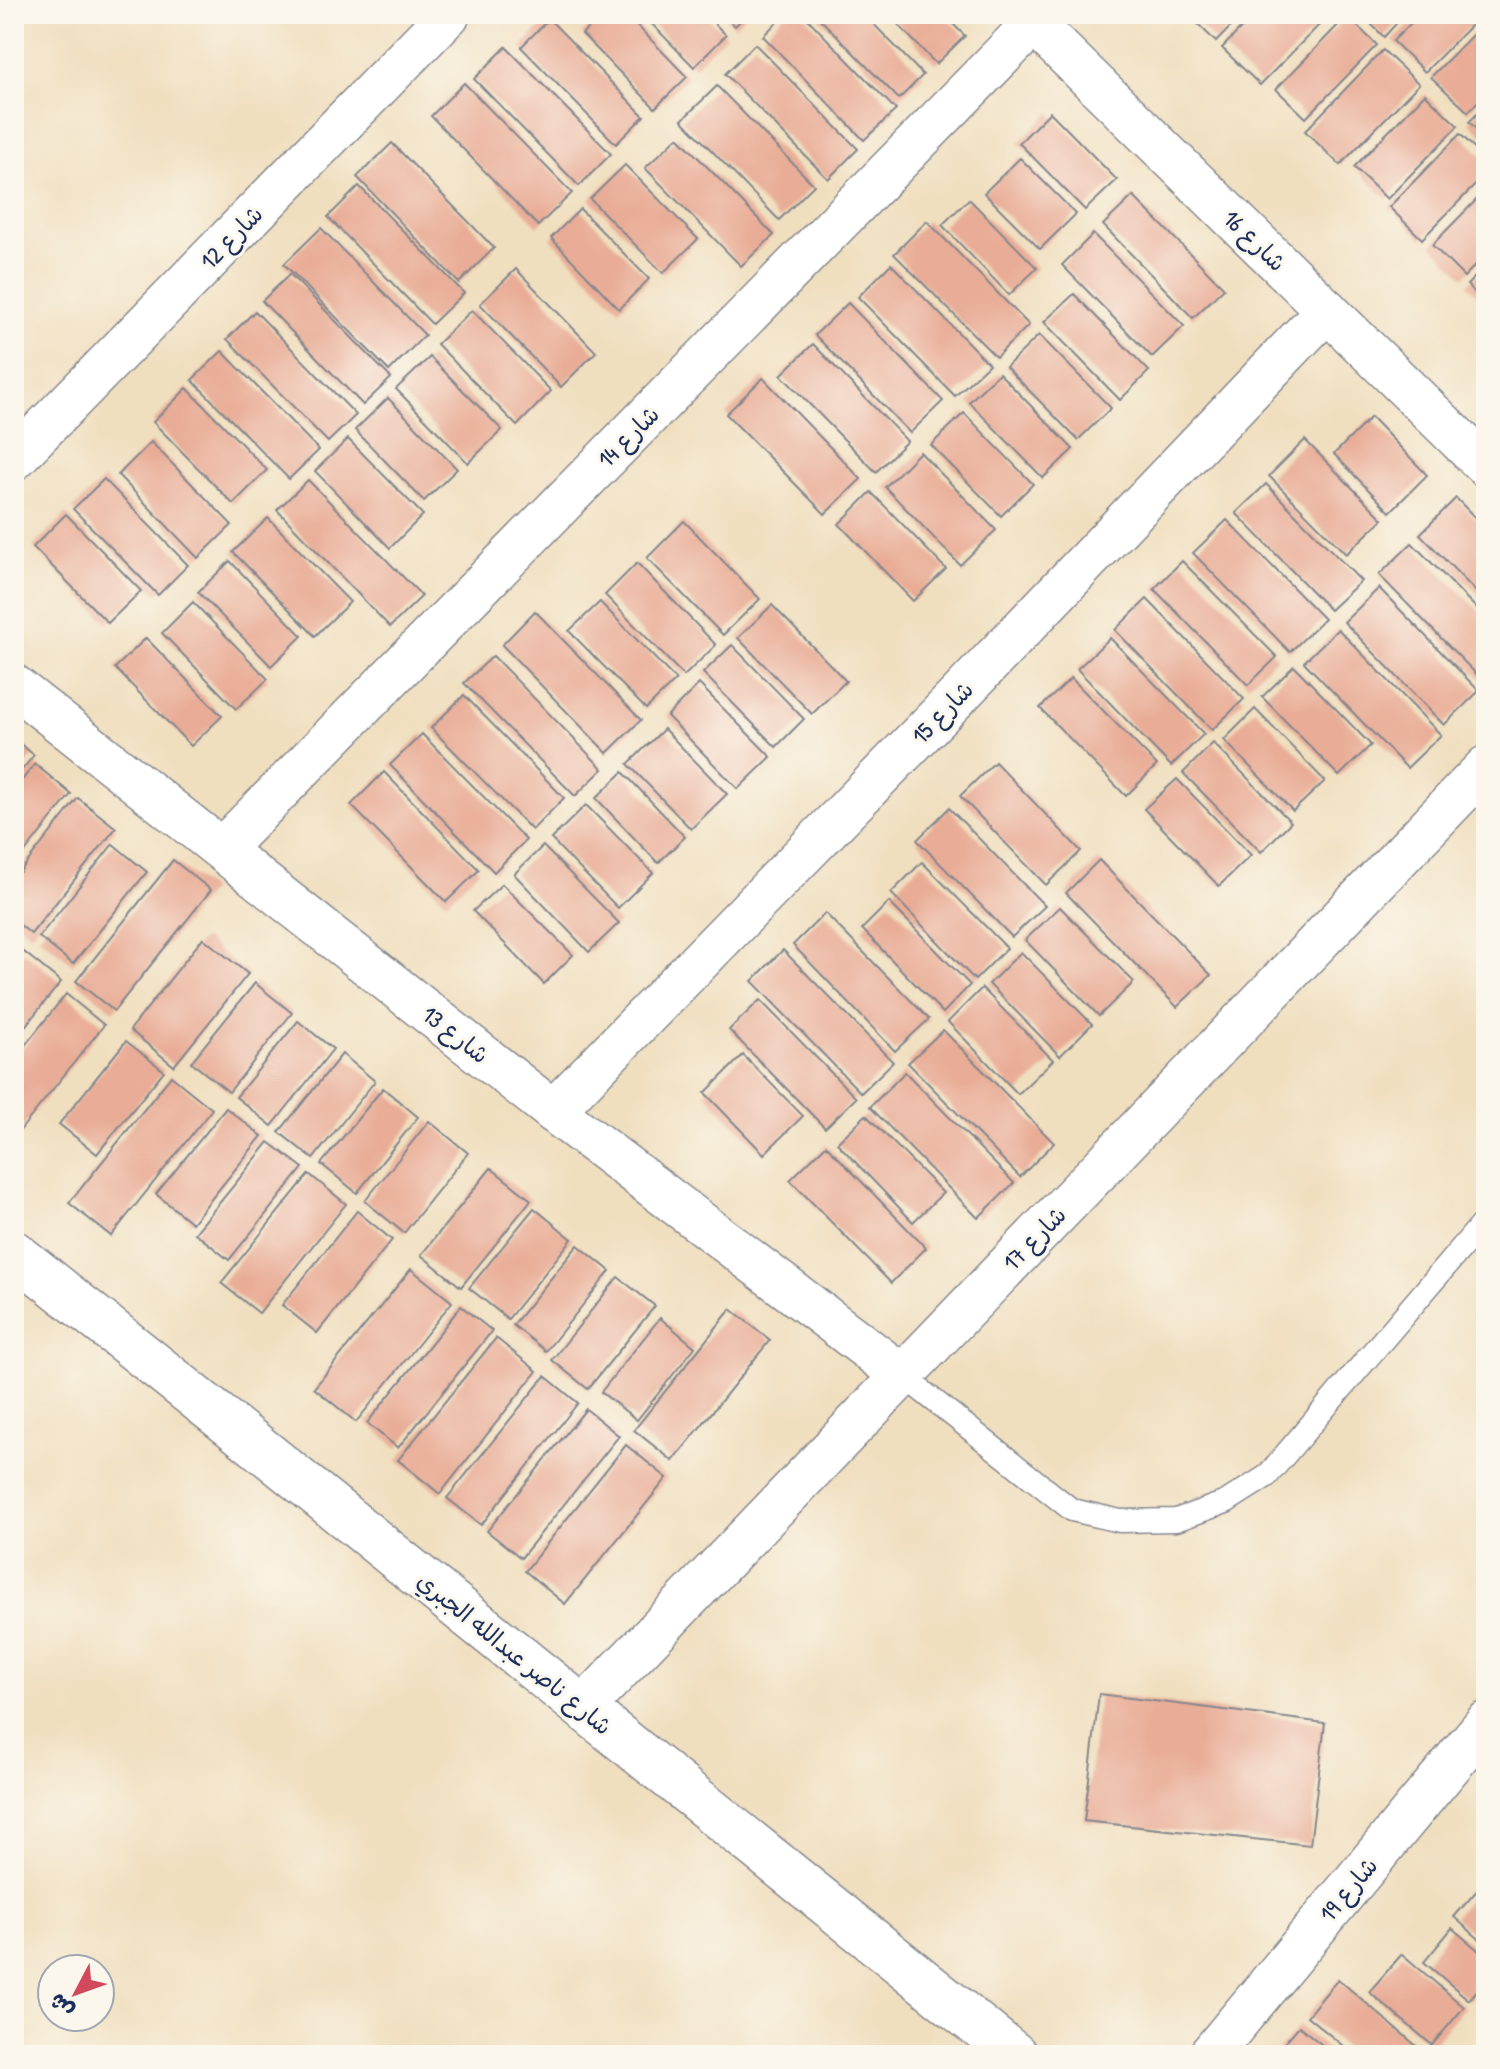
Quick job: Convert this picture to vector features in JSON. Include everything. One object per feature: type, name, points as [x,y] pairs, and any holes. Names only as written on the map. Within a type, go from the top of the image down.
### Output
[{"type":"street","name":"شارع 12","points":[[14,459],[449,14]]},
{"type":"street","name":"شارع 16","points":[[1029,19],[1486,466]]},
{"type":"street","name":"شارع 14","points":[[222,849],[1029,19]]},
{"type":"street","name":"شارع 15","points":[[553,1111],[950,704],[1327,310]]},
{"type":"street","name":"شارع 13","points":[[14,686],[553,1111],[902,1375]]},
{"type":"street","name":"شارع 17","points":[[583,1708],[1486,767]]},
{"type":"street","name":"شارع ناصر عبدالله الجبري","points":[[14,1253],[1015,2055]]},
{"type":"street","name":"شارع 19","points":[[1210,2055],[1486,1723]]},
{"type":"lane","points":[[902,1375],[1072,1510],[1120,1521],[1176,1520],[1226,1502],[1267,1476],[1486,1219]]},
{"type":"building","points":[[602,14],[626,14],[687,77],[655,108],[582,34]]},
{"type":"building","points":[[642,14],[705,14],[726,35],[694,67]]},
{"type":"building","points":[[723,14],[747,14],[735,26]]},
{"type":"building","points":[[785,14],[803,14],[896,110],[864,140],[763,36]]},
{"type":"building","points":[[864,14],[923,75],[899,99],[817,16]]},
{"type":"building","points":[[888,14],[943,14],[965,36],[936,64]]},
{"type":"building","points":[[1188,14],[1243,14],[1216,42]]},
{"type":"building","points":[[1255,14],[1330,14],[1260,85],[1222,48]]},
{"type":"building","points":[[1361,14],[1405,14],[1384,37]]},
{"type":"building","points":[[1420,14],[1482,14],[1425,72],[1393,41]]},
{"type":"building","points":[[1347,16],[1377,45],[1306,118],[1276,89]]},
{"type":"building","points":[[549,19],[644,116],[616,144],[521,47]]},
{"type":"building","points":[[1486,21],[1486,93],[1468,112],[1431,77]]},
{"type":"building","points":[[755,44],[858,149],[828,179],[725,74]]},
{"type":"building","points":[[506,47],[611,154],[579,186],[474,79]]},
{"type":"building","points":[[1383,50],[1419,84],[1340,165],[1305,131]]},
{"type":"building","points":[[464,83],[572,193],[538,226],[431,116]]},
{"type":"building","points":[[717,86],[814,185],[779,220],[682,120]]},
{"type":"building","points":[[1425,94],[1458,126],[1387,199],[1354,167]]},
{"type":"building","points":[[1486,105],[1486,138],[1469,122]]},
{"type":"building","points":[[1050,112],[1117,180],[1085,210],[1019,143]]},
{"type":"building","points":[[1460,134],[1486,159],[1486,174],[1422,239],[1389,207]]},
{"type":"building","points":[[678,137],[774,235],[741,266],[645,168]]},
{"type":"building","points":[[392,143],[494,248],[459,283],[357,177]]},
{"type":"building","points":[[1020,158],[1076,214],[1040,249],[984,193]]},
{"type":"building","points":[[625,165],[698,239],[663,273],[590,199]]},
{"type":"building","points":[[359,186],[464,293],[432,324],[328,217]]},
{"type":"building","points":[[1486,190],[1486,254],[1464,277],[1432,245]]},
{"type":"building","points":[[1133,196],[1224,288],[1193,318],[1103,225]]},
{"type":"building","points":[[969,199],[1037,268],[1009,295],[942,225]]},
{"type":"building","points":[[580,209],[649,279],[619,309],[551,238]]},
{"type":"building","points":[[927,221],[1029,325],[996,357],[894,254]]},
{"type":"building","points":[[321,228],[425,335],[389,371],[284,264]]},
{"type":"building","points":[[1093,234],[1184,326],[1152,357],[1062,265]]},
{"type":"building","points":[[891,264],[989,364],[955,396],[858,297]]},
{"type":"building","points":[[1486,266],[1486,303],[1467,285]]},
{"type":"building","points":[[516,269],[596,352],[561,387],[480,304]]},
{"type":"building","points":[[290,274],[391,378],[363,405],[262,301]]},
{"type":"building","points":[[1074,294],[1149,371],[1120,400],[1044,322]]},
{"type":"building","points":[[848,303],[943,401],[910,433],[815,335]]},
{"type":"building","points":[[472,310],[551,391],[517,426],[437,344]]},
{"type":"building","points":[[255,311],[356,415],[328,442],[227,339]]},
{"type":"building","points":[[1039,335],[1111,408],[1078,440],[1006,367]]},
{"type":"building","points":[[813,344],[907,441],[876,472],[781,375]]},
{"type":"building","points":[[222,351],[319,450],[289,479],[192,380]]},
{"type":"building","points":[[430,357],[502,430],[468,463],[396,389]]},
{"type":"building","points":[[999,373],[1073,449],[1043,478],[969,402]]},
{"type":"building","points":[[763,378],[861,479],[825,514],[726,414]]},
{"type":"building","points":[[187,388],[267,470],[233,504],[153,422]]},
{"type":"building","points":[[388,398],[457,469],[424,501],[355,430]]},
{"type":"building","points":[[964,413],[1033,484],[1001,516],[931,445]]},
{"type":"building","points":[[1371,417],[1427,475],[1390,512],[1334,454]]},
{"type":"building","points":[[348,439],[423,515],[390,548],[315,471]]},
{"type":"building","points":[[1305,440],[1383,519],[1346,554],[1269,476]]},
{"type":"building","points":[[151,442],[232,525],[198,558],[118,475]]},
{"type":"building","points":[[920,452],[996,530],[960,565],[885,487]]},
{"type":"building","points":[[104,479],[188,565],[158,595],[73,509]]},
{"type":"building","points":[[308,480],[422,596],[390,627],[277,510]]},
{"type":"building","points":[[1266,484],[1361,581],[1330,610],[1236,513]]},
{"type":"building","points":[[871,492],[946,569],[913,601],[839,524]]},
{"type":"building","points":[[1456,498],[1486,529],[1486,602],[1420,534]]},
{"type":"building","points":[[66,514],[141,591],[108,623],[33,547]]},
{"type":"building","points":[[268,518],[350,602],[315,636],[233,552]]},
{"type":"building","points":[[1227,520],[1324,619],[1290,652],[1193,553]]},
{"type":"building","points":[[684,521],[760,599],[723,635],[647,558]]},
{"type":"building","points":[[1412,543],[1486,618],[1486,684],[1379,575]]},
{"type":"building","points":[[230,561],[302,636],[271,666],[198,592]]},
{"type":"building","points":[[1182,561],[1277,657],[1248,685],[1154,589]]},
{"type":"building","points":[[637,563],[716,645],[684,676],[605,595]]},
{"type":"building","points":[[1379,588],[1479,691],[1444,725],[1344,622]]},
{"type":"building","points":[[1147,599],[1244,699],[1212,730],[1115,630]]},
{"type":"building","points":[[193,602],[268,679],[236,709],[162,633]]},
{"type":"building","points":[[600,602],[676,680],[646,709],[569,631]]},
{"type":"building","points":[[772,605],[846,681],[812,714],[738,638]]},
{"type":"building","points":[[535,611],[641,720],[607,753],[502,645]]},
{"type":"building","points":[[1338,629],[1441,735],[1407,768],[1304,662]]},
{"type":"building","points":[[146,638],[222,716],[191,746],[115,668]]},
{"type":"building","points":[[1110,638],[1204,734],[1171,766],[1077,669]]},
{"type":"building","points":[[732,645],[804,719],[776,747],[703,673]]},
{"type":"building","points":[[493,656],[603,769],[575,796],[464,683]]},
{"type":"building","points":[[1294,666],[1371,745],[1339,776],[1262,697]]},
{"type":"building","points":[[1071,678],[1157,765],[1126,796],[1040,708]]},
{"type":"building","points":[[699,684],[771,757],[738,789],[667,716]]},
{"type":"building","points":[[464,695],[564,798],[532,830],[431,728]]},
{"type":"building","points":[[1255,709],[1325,781],[1293,811],[1224,740]]},
{"type":"building","points":[[664,729],[727,794],[691,829],[628,764]]},
{"type":"building","points":[[422,734],[526,840],[494,872],[390,765]]},
{"type":"building","points":[[14,739],[34,755],[14,780]]},
{"type":"building","points":[[1213,743],[1291,822],[1261,852],[1183,773]]},
{"type":"building","points":[[995,762],[1081,851],[1046,885],[960,796]]},
{"type":"building","points":[[35,764],[71,794],[14,866],[14,790]]},
{"type":"building","points":[[384,772],[479,870],[446,902],[351,805]]},
{"type":"building","points":[[623,772],[685,837],[658,863],[596,798]]},
{"type":"building","points":[[1177,779],[1251,855],[1219,886],[1144,809]]},
{"type":"building","points":[[78,798],[116,828],[31,934],[14,920],[14,879]]},
{"type":"building","points":[[586,805],[653,873],[618,908],[551,839]]},
{"type":"building","points":[[949,808],[1045,906],[1012,937],[917,840]]},
{"type":"building","points":[[113,844],[147,872],[73,964],[39,937]]},
{"type":"building","points":[[543,846],[619,923],[589,952],[514,874]]},
{"type":"building","points":[[173,860],[211,890],[114,1011],[76,981]]},
{"type":"building","points":[[1099,860],[1211,975],[1177,1007],[1066,893]]},
{"type":"building","points":[[922,862],[1007,948],[975,980],[891,893]]},
{"type":"building","points":[[502,884],[573,955],[544,984],[473,911]]},
{"type":"building","points":[[889,902],[970,985],[943,1013],[862,929]]},
{"type":"building","points":[[1060,907],[1134,982],[1099,1016],[1025,940]]},
{"type":"building","points":[[825,913],[929,1019],[895,1051],[793,945]]},
{"type":"building","points":[[203,938],[248,974],[174,1066],[130,1030]]},
{"type":"building","points":[[783,950],[893,1062],[861,1093],[752,981]]},
{"type":"building","points":[[24,952],[61,982],[14,1040],[14,965]]},
{"type":"building","points":[[1021,952],[1092,1024],[1060,1056],[989,984]]},
{"type":"building","points":[[255,983],[292,1013],[229,1092],[191,1062]]},
{"type":"building","points":[[982,988],[1053,1060],[1018,1094],[948,1022]]},
{"type":"building","points":[[66,994],[104,1025],[14,1138],[14,1059]]},
{"type":"building","points":[[760,1000],[856,1098],[825,1128],[729,1030]]},
{"type":"building","points":[[298,1021],[333,1049],[272,1126],[236,1097]]},
{"type":"building","points":[[943,1030],[1054,1143],[1020,1177],[908,1063]]},
{"type":"building","points":[[126,1041],[164,1071],[97,1154],[59,1124]]},
{"type":"building","points":[[342,1054],[375,1081],[313,1159],[279,1132]]},
{"type":"building","points":[[743,1055],[803,1116],[764,1154],[705,1093]]},
{"type":"building","points":[[905,1072],[1014,1183],[978,1218],[870,1107]]},
{"type":"building","points":[[171,1076],[212,1109],[111,1236],[69,1203]]},
{"type":"building","points":[[383,1088],[418,1117],[357,1193],[321,1164]]},
{"type":"building","points":[[226,1108],[262,1136],[192,1223],[156,1194]]},
{"type":"building","points":[[866,1115],[943,1193],[913,1222],[837,1143]]},
{"type":"building","points":[[429,1121],[468,1153],[404,1233],[365,1201]]},
{"type":"building","points":[[269,1142],[303,1168],[229,1260],[195,1233]]},
{"type":"building","points":[[826,1145],[926,1248],[891,1283],[790,1180]]},
{"type":"building","points":[[491,1168],[531,1200],[461,1287],[421,1255]]},
{"type":"building","points":[[309,1174],[346,1204],[259,1313],[221,1283]]},
{"type":"building","points":[[534,1208],[572,1239],[508,1319],[469,1288]]},
{"type":"building","points":[[357,1211],[392,1240],[317,1333],[282,1305]]},
{"type":"building","points":[[578,1245],[610,1271],[546,1351],[513,1325]]},
{"type":"building","points":[[411,1269],[452,1302],[356,1422],[314,1388]]},
{"type":"building","points":[[618,1277],[655,1306],[588,1389],[552,1360]]},
{"type":"building","points":[[461,1306],[492,1331],[398,1448],[367,1423]]},
{"type":"building","points":[[731,1309],[770,1340],[673,1461],[634,1430]]},
{"type":"building","points":[[660,1318],[695,1347],[637,1420],[601,1392]]},
{"type":"building","points":[[496,1338],[537,1371],[440,1494],[398,1460]]},
{"type":"building","points":[[545,1376],[578,1403],[481,1525],[447,1498]]},
{"type":"building","points":[[586,1409],[619,1436],[521,1558],[487,1531]]},
{"type":"building","points":[[626,1445],[667,1478],[565,1604],[525,1571]]},
{"type":"building","points":[[1099,1694],[1325,1723],[1310,1845],[1084,1821]]},
{"type":"building","points":[[1486,1880],[1486,1945],[1454,1917]]},
{"type":"building","points":[[1452,1928],[1486,1957],[1486,1980],[1469,2000],[1424,1962]]},
{"type":"building","points":[[1402,1954],[1464,2007],[1432,2045],[1369,1992]]},
{"type":"building","points":[[1338,1979],[1427,2055],[1354,2055],[1307,2016]]},
{"type":"building","points":[[1299,2026],[1334,2055],[1274,2055]]}]
